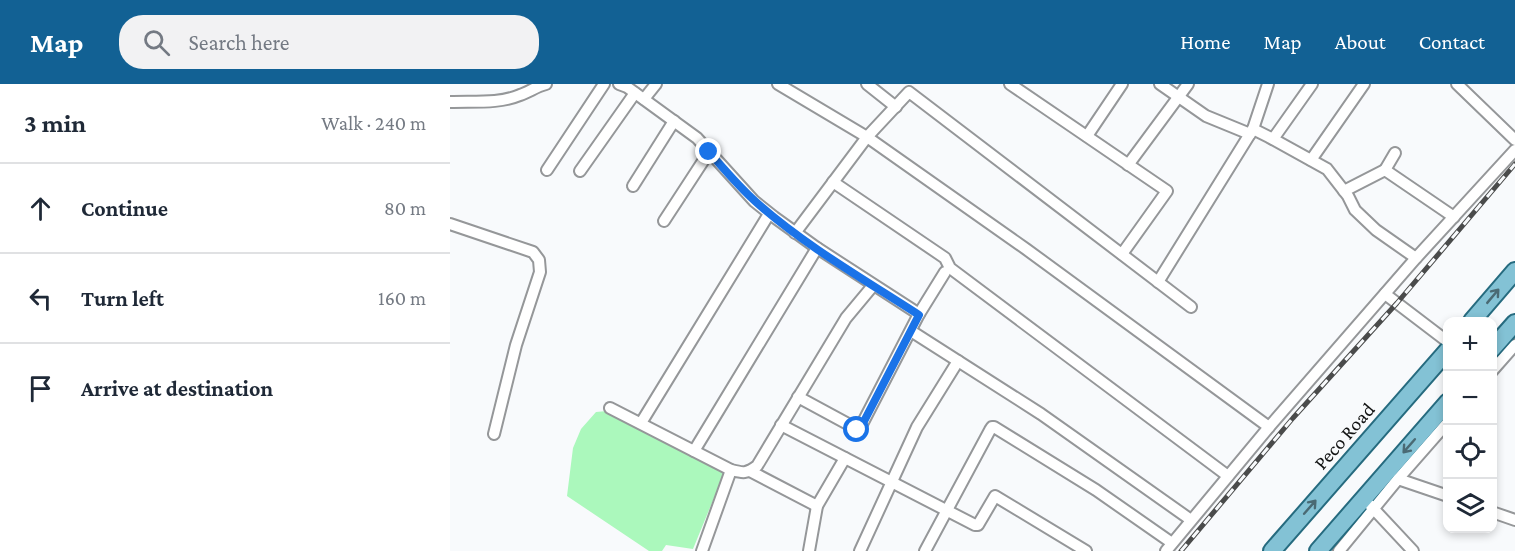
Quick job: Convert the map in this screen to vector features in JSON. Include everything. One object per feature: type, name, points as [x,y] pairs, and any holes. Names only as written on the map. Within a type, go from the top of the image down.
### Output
[{"type":"main road","points":[[1475,317],[1515,271]]},
{"type":"main road","points":[[1498,351],[1515,323]]},
{"type":"main road","name":"Peco Road","points":[[1272,551],[1443,356]]},
{"type":"main road","points":[[1318,551],[1369,504],[1443,408]]},
{"type":"street","points":[[450,102],[500,100],[520,95],[546,84]]},
{"type":"street","points":[[547,170],[604,84]]},
{"type":"street","points":[[619,84],[627,87],[697,138],[749,196],[769,214],[919,315]]},
{"type":"street","points":[[580,171],[640,96],[656,84]]},
{"type":"street","points":[[778,84],[867,137],[1026,249],[1269,427]]},
{"type":"street","points":[[867,84],[896,107]]},
{"type":"street","points":[[795,233],[867,137],[918,84]]},
{"type":"street","points":[[1010,84],[1167,191],[1122,254]]},
{"type":"street","points":[[1087,136],[1122,84]]},
{"type":"street","points":[[1160,84],[1206,116],[1273,139],[1327,169],[1355,210],[1376,230],[1416,258]]},
{"type":"street","points":[[1128,165],[1188,84]]},
{"type":"street","points":[[1158,282],[1252,132],[1268,84]]},
{"type":"street","points":[[1273,139],[1312,84]]},
{"type":"street","points":[[1311,160],[1364,84]]},
{"type":"street","points":[[1457,84],[1515,140]]},
{"type":"street","points":[[909,92],[1191,307]]},
{"type":"street","points":[[633,186],[674,121]]},
{"type":"street","points":[[926,551],[990,429],[994,427],[1096,490],[1169,547],[1269,427],[1416,258],[1515,150]]},
{"type":"street","points":[[664,221],[709,152]]},
{"type":"street","points":[[1344,191],[1385,170],[1395,153]]},
{"type":"street","points":[[1385,170],[1454,217]]},
{"type":"street","points":[[833,182],[945,258],[950,268],[1228,476]]},
{"type":"street","points":[[641,423],[769,214]]},
{"type":"street","points":[[450,224],[533,252],[539,260],[540,272],[516,345],[494,434]]},
{"type":"street","points":[[694,451],[817,248]]},
{"type":"street","points":[[798,397],[858,430],[919,315],[945,272]]},
{"type":"street","points":[[610,408],[731,470],[750,471],[757,466],[846,318],[871,288],[871,284]]},
{"type":"street","points":[[1385,294],[1443,338]]},
{"type":"street","points":[[911,331],[1041,414],[1191,520]]},
{"type":"street","points":[[1498,351],[1515,345]]},
{"type":"street","points":[[1498,351],[1515,363]]},
{"type":"street","points":[[860,551],[917,427],[958,361]]},
{"type":"street","points":[[781,425],[977,526],[994,497],[997,496],[1086,551]]},
{"type":"street","points":[[1339,551],[1369,504],[1398,478],[1445,425]]},
{"type":"street","points":[[809,551],[817,506],[845,458]]},
{"type":"street","points":[[703,551],[731,470]]},
{"type":"street","points":[[750,471],[817,506]]},
{"type":"street","points":[[1398,478],[1443,494]]},
{"type":"street","points":[[1369,504],[1413,551]]},
{"type":"street","points":[[1497,514],[1515,520]]},
{"type":"green space","points":[[607,411],[725,471],[693,549],[666,545],[662,551],[649,551],[567,496],[573,448],[581,429],[596,412]]},
{"type":"railway","points":[[1181,551],[1293,418],[1397,303],[1515,164]]},
{"type":"route","points":[[709,152],[754,201],[774,217],[808,243],[919,315],[860,429],[857,430]]}]
